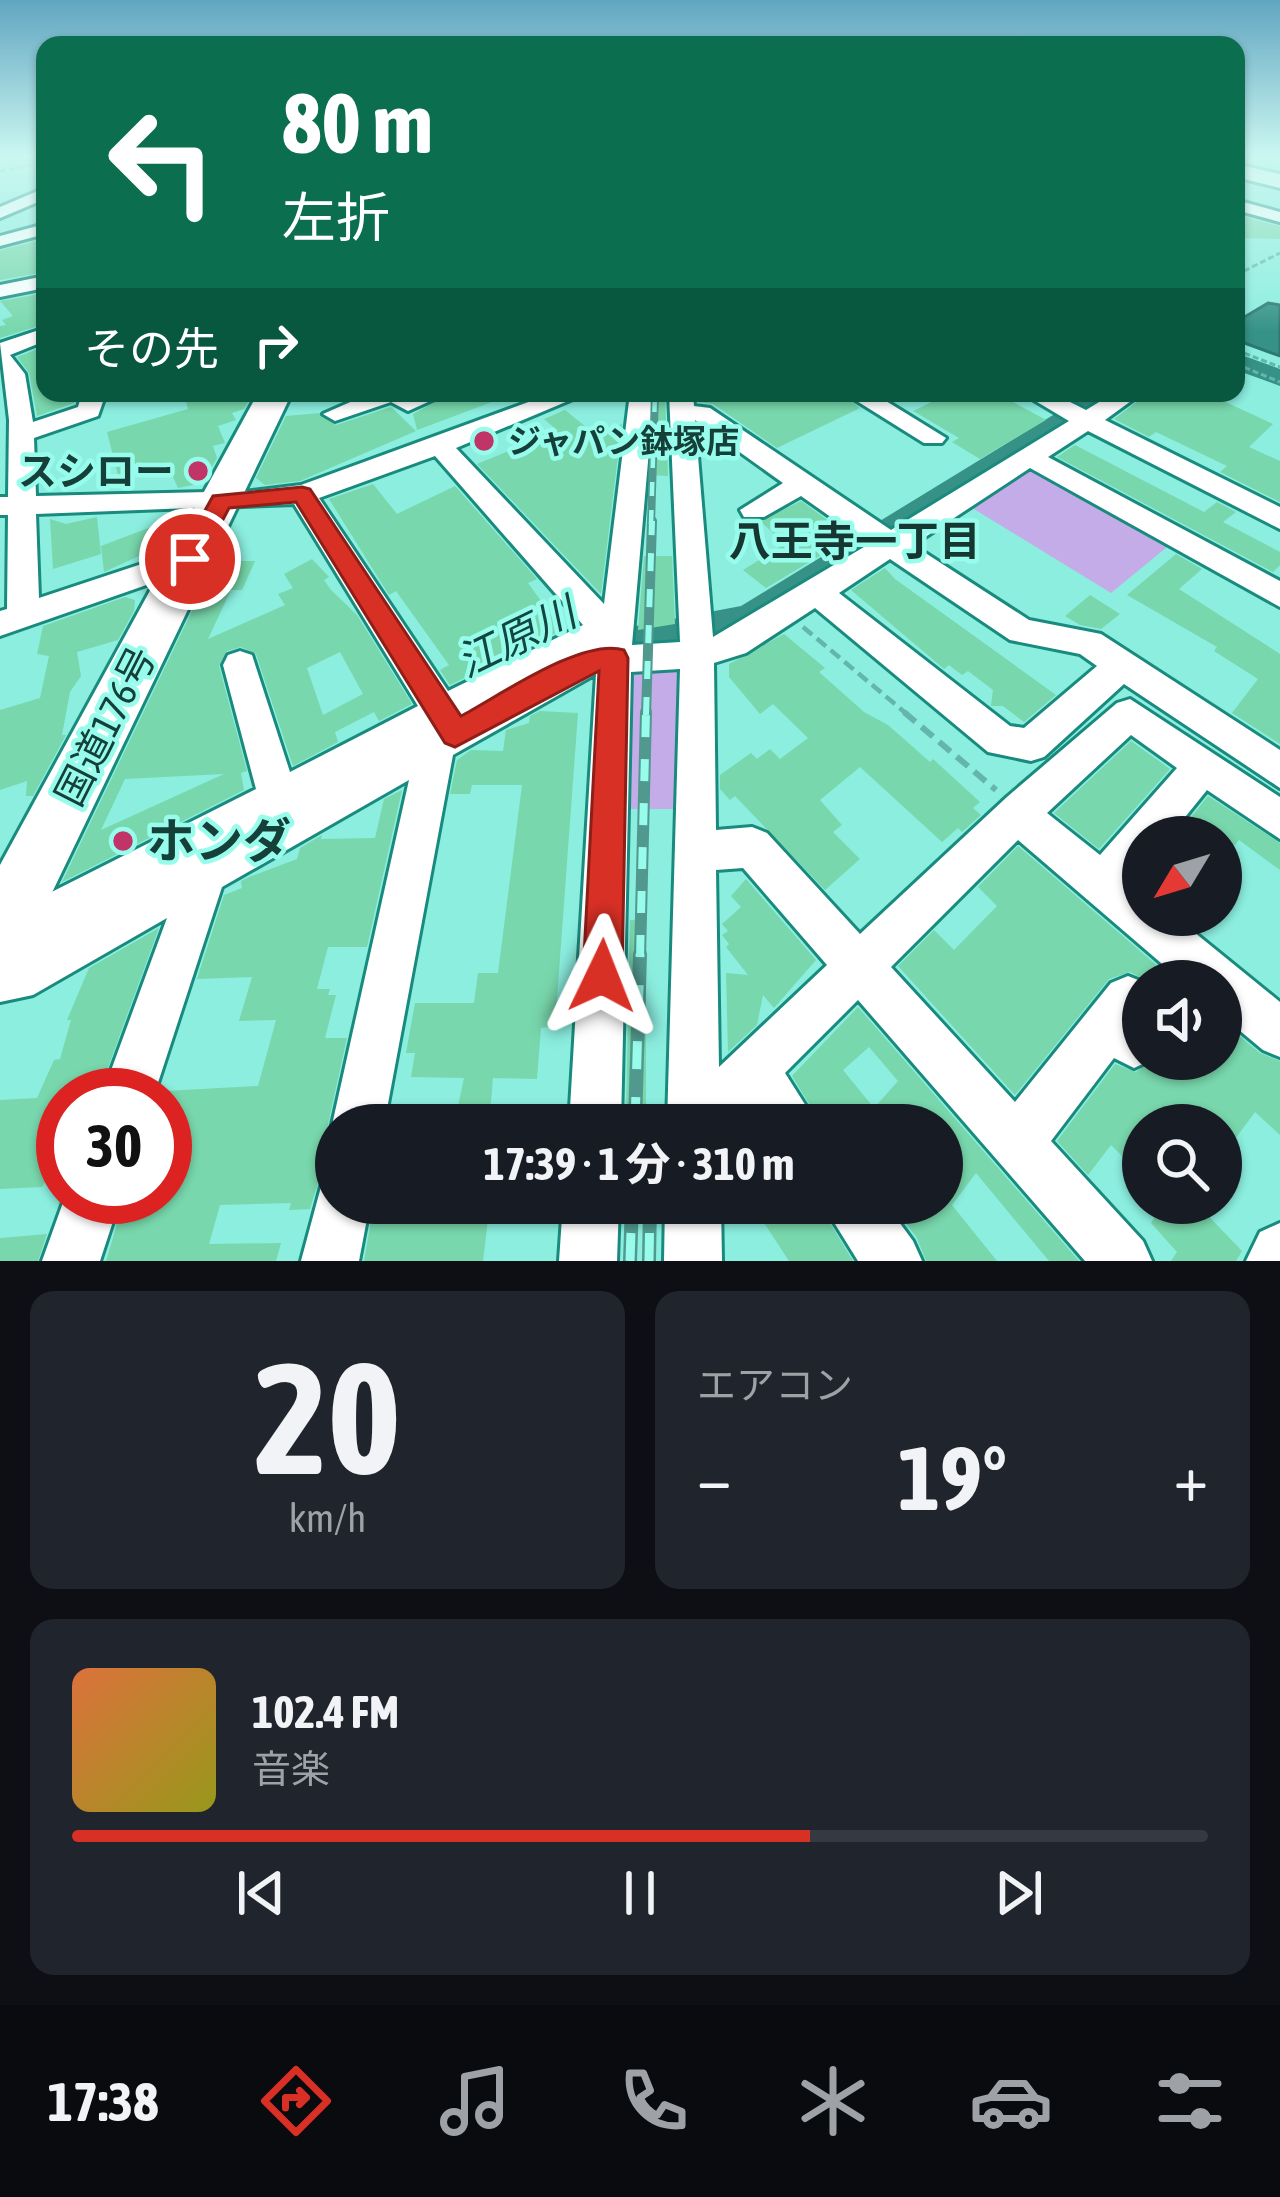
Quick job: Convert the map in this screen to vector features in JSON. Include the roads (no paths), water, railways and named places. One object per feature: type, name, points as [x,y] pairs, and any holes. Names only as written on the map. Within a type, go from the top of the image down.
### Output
[{"type":"highway","name":"国道176号","points":[[0,930],[270,402]]},
{"type":"street","points":[[0,241],[36,231]]},
{"type":"street","points":[[0,254],[36,248]]},
{"type":"street","points":[[0,291],[36,284]]},
{"type":"street","points":[[5,360],[36,340]]},
{"type":"street","points":[[5,360],[36,372]]},
{"type":"street","points":[[5,360],[21,434],[12,506],[12,619],[190,559]]},
{"type":"street","points":[[21,434],[89,411],[92,402]]},
{"type":"street","points":[[335,414],[369,402]]},
{"type":"street","points":[[405,402],[459,406],[495,402]]},
{"type":"street","points":[[597,1104],[612,638],[641,402]]},
{"type":"street","points":[[871,402],[933,438]]},
{"type":"street","points":[[1051,402],[1280,519]]},
{"type":"street","points":[[439,446],[612,638],[698,654],[734,644],[1028,457],[1077,416],[1109,402]]},
{"type":"street","points":[[682,403],[1022,631],[1089,643],[1280,771]]},
{"type":"street","points":[[682,403],[698,654],[694,1104]]},
{"type":"street","points":[[12,506],[221,501],[302,494],[439,446],[459,406]]},
{"type":"street","points":[[1028,457],[1280,595]]},
{"type":"street","points":[[754,510],[801,484]]},
{"type":"street","points":[[302,494],[445,730],[363,1104]]},
{"type":"street","points":[[817,592],[1001,741],[1031,745],[1122,665]]},
{"type":"street","points":[[0,979],[16,978],[205,873],[445,730],[612,638]]},
{"type":"street","points":[[240,665],[278,798]]},
{"type":"street","points":[[716,1104],[1019,812],[1130,714],[1280,820]]},
{"type":"street","points":[[0,947],[27,924],[278,798],[445,730]]},
{"type":"street","points":[[1102,885],[1203,766]]},
{"type":"street","points":[[1019,812],[1192,960]]},
{"type":"street","points":[[695,852],[752,847],[1123,1261]]},
{"type":"street","points":[[137,1068],[205,873]]},
{"type":"street","points":[[1242,1001],[1280,1033]]},
{"type":"street","points":[[1017,1142],[1122,1024]]},
{"type":"street","points":[[752,1070],[777,1104]]},
{"type":"street","points":[[71,1261],[84,1224]]},
{"type":"street","points":[[330,1261],[338,1224]]},
{"type":"street","points":[[588,1261],[590,1224]]},
{"type":"street","points":[[693,1224],[693,1261]]},
{"type":"street","points":[[866,1224],[893,1261]]},
{"type":"street","points":[[1275,1261],[1280,1252]]},
{"type":"water","points":[[1268,303],[1280,305],[1280,356],[1245,343],[1245,317]]},
{"type":"waterway","name":"江原川","points":[[1245,364],[1280,378]]},
{"type":"waterway","name":"江原川","points":[[583,652],[751,619],[1095,402]]},
{"type":"railway","points":[[651,524],[655,402]]},
{"type":"railway","points":[[646,715],[652,521]]},
{"type":"railway","points":[[640,957],[646,712]]},
{"type":"railway","points":[[636,1104],[640,954]]},
{"type":"railway","points":[[630,1261],[631,1224]]},
{"type":"railway","points":[[649,1261],[650,1224]]},
{"type":"place","name":"ジャパン鉢塚店","points":[[484,441]]},
{"type":"place","name":"スシロー","points":[[198,471]]},
{"type":"place","name":"ホンダ","points":[[123,841]]},
{"type":"district","name":"八王寺一丁目","points":[[855,541]]}]
